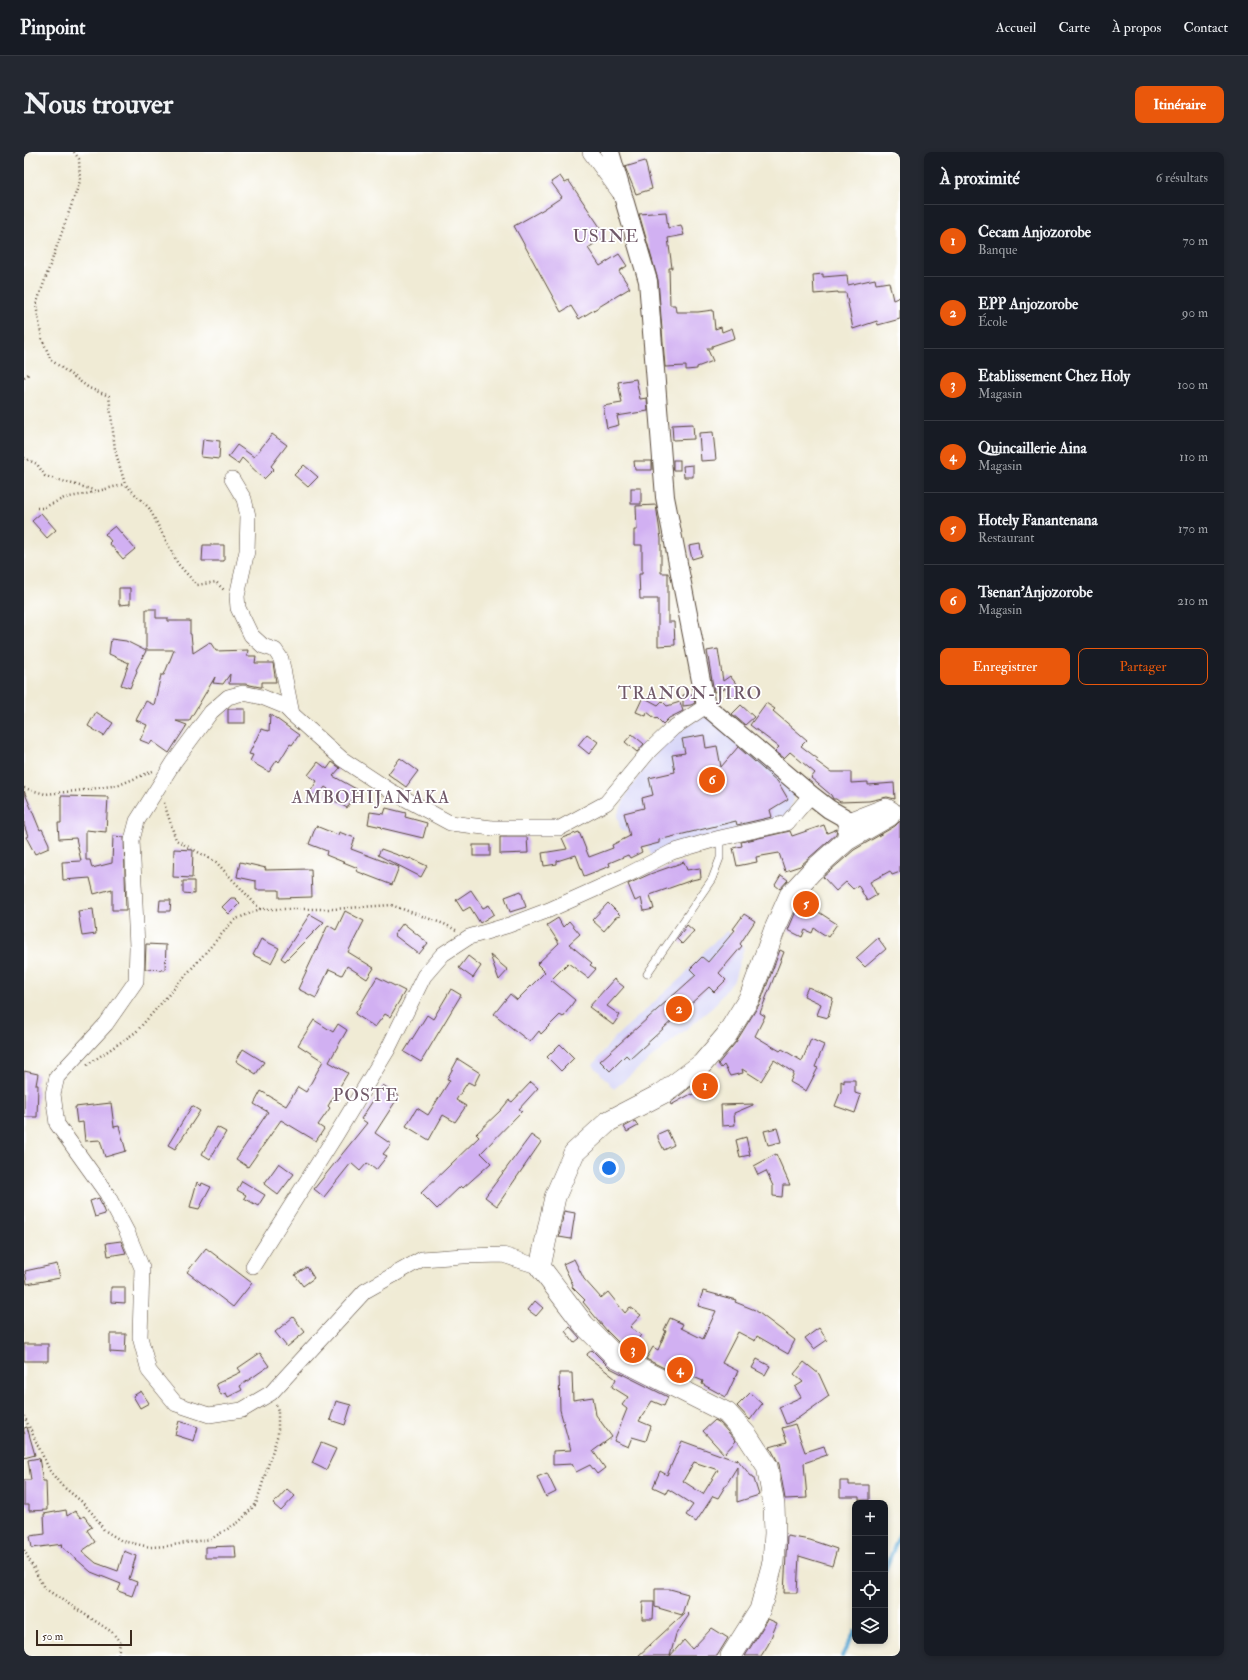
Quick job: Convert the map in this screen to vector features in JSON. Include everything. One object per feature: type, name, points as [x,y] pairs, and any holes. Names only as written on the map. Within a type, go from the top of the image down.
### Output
[{"type":"main road","points":[[731,1656],[760,1610],[773,1562],[776,1532],[774,1505],[767,1466],[748,1437],[727,1413],[616,1357],[584,1325],[540,1267],[556,1197],[574,1153],[609,1121],[663,1093],[702,1064],[726,1036],[750,997],[774,932],[790,895],[850,831],[889,816],[895,808]]},
{"type":"street","points":[[590,152],[623,198]]},
{"type":"street","points":[[610,152],[648,281],[665,497],[706,706],[829,809],[850,831]]},
{"type":"street","points":[[232,479],[244,499],[248,516],[247,551],[237,596],[238,608],[251,635],[263,646],[275,650],[281,659],[292,714]]},
{"type":"street","points":[[540,1267],[503,1255],[463,1256],[422,1260],[365,1291],[271,1393],[242,1410],[209,1415],[176,1404],[149,1371],[140,1337],[142,1268],[127,1232],[107,1194],[57,1124],[53,1094],[57,1077],[106,1024],[136,981],[137,947],[132,840],[137,821],[174,762],[211,712],[228,697],[243,693],[262,697],[284,706],[342,759],[389,790],[450,823],[492,828],[560,828],[606,804],[650,750],[673,728],[706,706]]},
{"type":"street","points":[[253,1266],[336,1135],[388,1049],[424,976],[443,954],[469,937],[509,925],[549,910],[627,875],[672,852],[720,838],[787,823],[811,795]]},
{"type":"lane","points":[[647,974],[712,879],[720,858],[720,838]]},
{"type":"path","points":[[74,152],[79,159],[80,181],[36,305],[42,339],[52,360],[89,388],[109,396],[115,450],[125,484],[149,508],[178,564],[197,585],[216,582],[229,594],[238,608]]},
{"type":"path","points":[[24,377],[29,374]]},
{"type":"path","points":[[24,458],[37,464],[45,476],[98,491]]},
{"type":"path","points":[[37,508],[43,508],[64,498],[125,484]]},
{"type":"path","points":[[24,788],[45,794],[119,784],[174,762]]},
{"type":"path","points":[[162,798],[176,840],[216,862],[260,909]]},
{"type":"path","points":[[84,1066],[91,1063],[136,1032],[234,920],[260,909],[333,909],[391,905],[444,924],[469,937]]},
{"type":"path","points":[[24,1416],[32,1430],[50,1471],[61,1486],[81,1501],[93,1514],[104,1530],[122,1542],[150,1547],[193,1543],[211,1539],[239,1522],[256,1504],[278,1434],[278,1411],[271,1393]]},
{"type":"path","points":[[24,1433],[32,1430]]},
{"type":"path","points":[[24,1550],[44,1588],[112,1632],[120,1642],[118,1656]]},
{"type":"shaded area","points":[[710,714],[797,787],[786,821],[651,855],[641,832],[621,831],[617,816],[629,789],[664,744],[694,722]]},
{"type":"shaded area","points":[[727,931],[744,947],[734,980],[713,1007],[614,1089],[593,1065],[614,1038],[682,977],[708,947]]},
{"type":"building","points":[[645,161],[652,189],[636,194],[625,167]]},
{"type":"building","points":[[560,176],[565,183],[569,181],[606,236],[588,248],[600,266],[619,254],[627,266],[619,271],[630,288],[579,319],[571,306],[561,312],[514,226],[562,197],[551,182]]},
{"type":"building","points":[[666,212],[668,228],[681,225],[684,235],[668,238],[672,268],[669,268],[670,305],[675,305],[676,312],[713,310],[715,329],[721,327],[722,332],[732,328],[735,338],[712,346],[712,348],[707,348],[713,361],[697,367],[697,369],[686,370],[686,366],[665,367],[658,280],[639,214]]},
{"type":"building","points":[[823,274],[823,277],[847,275],[848,285],[875,279],[876,284],[889,282],[893,300],[900,297],[900,319],[878,325],[877,321],[853,329],[846,293],[838,292],[814,294],[813,275]]},
{"type":"building","points":[[636,379],[640,399],[647,398],[648,411],[617,416],[619,425],[607,428],[603,406],[622,403],[618,382]]},
{"type":"building","points":[[693,424],[694,439],[673,440],[672,425]]},
{"type":"building","points":[[713,432],[716,460],[701,461],[699,433]]},
{"type":"building","points":[[272,434],[287,445],[271,466],[274,469],[264,479],[242,458],[238,464],[228,457],[237,445],[254,457]]},
{"type":"building","points":[[203,439],[220,441],[219,459],[201,457]]},
{"type":"building","points":[[673,460],[680,460],[680,470],[673,470]]},
{"type":"building","points":[[634,461],[652,461],[652,470],[635,470]]},
{"type":"building","points":[[304,465],[318,477],[308,487],[294,475]]},
{"type":"building","points":[[693,465],[693,477],[684,477],[683,466]]},
{"type":"building","points":[[631,488],[641,488],[641,504],[631,504]]},
{"type":"building","points":[[656,505],[661,539],[661,573],[668,573],[668,622],[674,622],[675,645],[658,646],[658,599],[640,599],[639,574],[642,574],[642,545],[634,545],[634,530],[637,530],[636,506]]},
{"type":"building","points":[[41,513],[56,530],[47,538],[32,521]]},
{"type":"building","points":[[115,526],[135,549],[123,559],[109,543],[111,541],[105,534]]},
{"type":"building","points":[[700,544],[702,556],[692,559],[689,546]]},
{"type":"building","points":[[203,545],[224,545],[224,561],[202,561]]},
{"type":"building","points":[[119,588],[130,588],[130,604],[119,605]]},
{"type":"building","points":[[146,609],[156,609],[156,618],[168,618],[168,621],[190,621],[190,634],[193,653],[210,642],[216,651],[248,650],[247,656],[256,656],[255,663],[273,663],[276,682],[262,682],[262,687],[245,684],[229,684],[230,674],[223,684],[213,683],[215,677],[189,721],[176,721],[187,725],[169,753],[152,741],[150,744],[140,740],[147,725],[136,720],[146,701],[154,705],[161,675],[164,675],[174,650],[146,650]]},
{"type":"building","points":[[111,639],[126,641],[146,651],[136,670],[137,671],[130,688],[121,685],[129,663],[109,654]]},
{"type":"building","points":[[718,649],[723,681],[730,676],[742,691],[733,698],[724,686],[725,689],[714,692],[707,651]]},
{"type":"building","points":[[693,694],[695,703],[683,706],[683,695]]},
{"type":"building","points":[[643,697],[658,705],[662,701],[667,706],[680,702],[683,711],[669,718],[663,724],[647,712],[646,716],[636,712]]},
{"type":"building","points":[[766,703],[775,709],[773,711],[807,740],[801,746],[818,759],[816,761],[831,772],[851,772],[851,783],[868,782],[868,785],[894,783],[895,799],[887,797],[869,801],[840,802],[833,799],[831,795],[811,778],[815,773],[790,752],[784,758],[775,751],[779,747],[750,725]]},
{"type":"building","points":[[741,705],[754,717],[745,725],[732,714]]},
{"type":"building","points":[[228,709],[245,709],[245,723],[228,723]]},
{"type":"building","points":[[96,712],[113,723],[104,736],[88,726]]},
{"type":"building","points":[[270,714],[299,735],[292,745],[290,744],[279,762],[277,760],[269,772],[250,761],[253,755],[249,754],[261,729],[269,731]]},
{"type":"building","points":[[587,734],[598,742],[589,754],[578,745]]},
{"type":"building","points":[[632,734],[644,744],[637,752],[625,742]]},
{"type":"building","points":[[704,735],[706,748],[717,746],[721,767],[738,747],[778,782],[788,799],[770,810],[772,817],[737,825],[736,821],[659,840],[659,843],[640,848],[642,852],[630,858],[628,855],[609,863],[610,866],[584,876],[576,855],[557,861],[557,864],[544,866],[542,853],[567,849],[562,838],[579,832],[589,857],[613,848],[612,845],[630,836],[624,813],[644,808],[642,798],[653,795],[649,778],[675,772],[672,755],[685,753],[682,739]]},
{"type":"building","points":[[400,758],[418,771],[406,787],[388,774]]},
{"type":"building","points":[[318,762],[327,769],[332,762],[340,768],[333,776],[358,790],[347,808],[325,795],[328,789],[325,787],[317,797],[310,792],[317,781],[308,775]]},
{"type":"building","points":[[24,791],[40,830],[42,829],[49,844],[49,848],[35,854],[26,837],[28,836],[24,825]]},
{"type":"building","points":[[61,796],[108,797],[106,832],[86,830],[86,860],[90,860],[92,868],[112,863],[113,836],[124,837],[126,910],[112,910],[112,889],[94,894],[90,878],[63,880],[62,862],[81,861],[76,838],[59,839],[58,823],[61,823]]},
{"type":"building","points":[[386,808],[406,813],[405,817],[427,823],[423,838],[368,824],[370,812],[384,814]]},
{"type":"building","points":[[900,821],[900,872],[892,875],[890,871],[870,882],[877,895],[867,901],[858,885],[853,889],[846,882],[836,891],[823,877],[854,850],[895,826]]},
{"type":"building","points":[[824,825],[827,833],[837,829],[836,834],[800,866],[785,871],[779,853],[756,857],[757,862],[737,866],[733,848],[742,846],[741,842],[790,831],[792,836]]},
{"type":"building","points":[[316,826],[338,835],[339,832],[355,838],[351,849],[399,867],[392,885],[356,871],[358,868],[326,855],[327,851],[309,844]]},
{"type":"building","points":[[500,837],[527,837],[528,853],[500,854]]},
{"type":"building","points":[[473,845],[490,845],[490,856],[473,856]]},
{"type":"building","points":[[174,849],[193,850],[192,878],[173,877]]},
{"type":"building","points":[[381,849],[409,859],[410,858],[427,866],[421,877],[378,855]]},
{"type":"building","points":[[240,862],[266,868],[265,870],[311,869],[312,897],[279,898],[279,890],[256,890],[256,881],[237,877]]},
{"type":"building","points":[[684,862],[687,870],[700,868],[701,878],[650,895],[654,909],[644,911],[641,898],[635,901],[628,884],[650,874]]},
{"type":"building","points":[[781,875],[788,880],[780,889],[775,885]]},
{"type":"building","points":[[183,881],[194,881],[194,894],[183,893]]},
{"type":"building","points":[[471,890],[483,908],[489,905],[494,914],[480,923],[470,907],[463,911],[456,900]]},
{"type":"building","points":[[521,891],[526,907],[510,912],[505,897]]},
{"type":"building","points":[[804,897],[807,898],[806,902],[818,910],[817,911],[837,924],[828,937],[814,928],[812,933],[805,930],[802,937],[788,930],[800,902]]},
{"type":"building","points":[[231,898],[235,898],[240,903],[229,914],[222,907]]},
{"type":"building","points":[[160,900],[171,900],[170,911],[159,911]]},
{"type":"building","points":[[608,903],[621,916],[616,917],[604,931],[592,920]]},
{"type":"building","points":[[93,909],[96,934],[82,936],[78,911]]},
{"type":"building","points":[[345,911],[364,921],[348,952],[374,968],[367,979],[347,966],[342,975],[329,969],[316,998],[298,989],[328,925],[336,930]]},
{"type":"building","points":[[310,914],[324,922],[285,961],[281,958]]},
{"type":"building","points":[[744,914],[755,921],[740,944],[742,946],[719,973],[726,980],[714,992],[709,987],[630,1059],[626,1055],[610,1071],[600,1061],[696,975],[690,969],[702,957],[708,962],[735,930],[733,929]]},
{"type":"building","points":[[558,918],[563,927],[569,921],[580,934],[569,944],[592,963],[590,965],[596,969],[588,978],[568,963],[551,980],[575,1000],[563,1017],[560,1015],[541,1034],[539,1031],[530,1042],[494,1014],[510,994],[517,1000],[545,972],[537,964],[559,943],[547,925]]},
{"type":"building","points":[[403,923],[428,943],[419,954],[394,935]]},
{"type":"building","points":[[687,925],[694,931],[682,944],[677,939]]},
{"type":"building","points":[[878,938],[886,949],[865,967],[856,958]]},
{"type":"building","points":[[261,939],[279,948],[271,963],[253,955]]},
{"type":"building","points":[[146,944],[166,945],[165,970],[145,969]]},
{"type":"building","points":[[780,950],[784,952],[760,1013],[765,1016],[755,1036],[780,1051],[782,1049],[802,1061],[811,1039],[824,1045],[815,1067],[818,1068],[806,1091],[790,1082],[794,1073],[774,1060],[761,1081],[742,1069],[743,1073],[730,1076],[724,1065],[721,1068],[718,1064],[736,1042],[760,1003]]},
{"type":"building","points":[[490,955],[508,970],[499,980]]},
{"type":"building","points":[[468,956],[481,966],[473,978],[459,968]]},
{"type":"building","points":[[377,977],[405,991],[390,1017],[385,1014],[375,1027],[355,1014]]},
{"type":"building","points":[[614,979],[624,987],[607,1006],[620,1015],[613,1025],[589,1007]]},
{"type":"building","points":[[808,987],[833,998],[828,1018],[817,1015],[821,1004],[804,996]]},
{"type":"building","points":[[451,989],[461,995],[421,1062],[404,1052],[427,1015],[433,1019]]},
{"type":"building","points":[[314,1020],[333,1032],[338,1024],[347,1030],[329,1062],[348,1073],[328,1106],[330,1108],[318,1125],[324,1129],[316,1141],[281,1120],[248,1167],[236,1159],[268,1112],[254,1104],[261,1091],[286,1106],[298,1087],[306,1092],[323,1061],[298,1045]]},
{"type":"building","points":[[560,1044],[574,1058],[561,1071],[547,1057]]},
{"type":"building","points":[[243,1049],[264,1062],[256,1074],[236,1061]]},
{"type":"building","points":[[458,1059],[480,1073],[474,1085],[468,1082],[456,1100],[466,1106],[455,1122],[443,1115],[429,1140],[406,1126],[417,1108],[428,1115],[450,1080],[447,1079]]},
{"type":"building","points":[[24,1071],[38,1074],[36,1085],[38,1085],[37,1117],[24,1117]]},
{"type":"building","points":[[844,1080],[855,1080],[855,1093],[861,1095],[855,1113],[835,1106],[841,1091],[841,1081],[844,1083]]},
{"type":"building","points":[[531,1082],[538,1088],[519,1109],[522,1111],[481,1153],[491,1163],[463,1188],[461,1186],[437,1209],[421,1193],[479,1137],[476,1134],[501,1110],[509,1100],[512,1102]]},
{"type":"building","points":[[697,1082],[701,1088],[692,1095],[691,1094],[671,1105],[670,1103]]},
{"type":"building","points":[[383,1085],[399,1096],[375,1133],[391,1144],[383,1154],[387,1156],[376,1170],[367,1163],[360,1171],[351,1163],[324,1197],[314,1189],[367,1123],[361,1119]]},
{"type":"building","points":[[111,1103],[114,1127],[119,1126],[126,1151],[105,1157],[100,1140],[85,1141],[83,1122],[77,1123],[75,1107]]},
{"type":"building","points":[[753,1104],[734,1113],[735,1125],[722,1126],[721,1105]]},
{"type":"building","points":[[192,1106],[200,1111],[175,1149],[168,1145]]},
{"type":"building","points":[[635,1121],[638,1126],[627,1132],[624,1127]]},
{"type":"building","points":[[217,1127],[226,1132],[210,1159],[202,1154]]},
{"type":"building","points":[[777,1128],[781,1142],[768,1145],[764,1131]]},
{"type":"building","points":[[667,1130],[674,1145],[664,1150],[658,1138],[658,1134]]},
{"type":"building","points":[[531,1135],[541,1142],[497,1206],[485,1197]]},
{"type":"building","points":[[746,1137],[750,1155],[740,1157],[736,1140]]},
{"type":"building","points":[[776,1154],[790,1185],[783,1185],[782,1197],[773,1196],[773,1186],[766,1171],[758,1175],[754,1166]]},
{"type":"building","points":[[279,1163],[294,1174],[278,1195],[264,1184]]},
{"type":"building","points":[[242,1181],[265,1195],[258,1206],[244,1198],[246,1195],[237,1190]]},
{"type":"building","points":[[197,1182],[201,1186],[202,1183],[211,1187],[199,1209],[190,1207]]},
{"type":"building","points":[[99,1198],[105,1214],[95,1217],[90,1201]]},
{"type":"building","points":[[564,1211],[575,1213],[571,1239],[559,1237]]},
{"type":"building","points":[[121,1241],[126,1253],[108,1256],[106,1243]]},
{"type":"building","points":[[206,1248],[252,1283],[233,1307],[187,1272]]},
{"type":"building","points":[[574,1259],[584,1279],[601,1298],[608,1292],[625,1313],[630,1307],[641,1315],[630,1327],[641,1335],[629,1350],[623,1347],[607,1331],[583,1302],[585,1300],[572,1287],[573,1285],[563,1264]]},
{"type":"building","points":[[57,1264],[60,1278],[27,1284],[25,1271]]},
{"type":"building","points":[[307,1267],[314,1278],[303,1286],[295,1275]]},
{"type":"building","points":[[111,1287],[125,1287],[125,1303],[111,1302]]},
{"type":"building","points":[[703,1291],[736,1300],[735,1302],[755,1310],[795,1340],[788,1354],[757,1336],[755,1341],[738,1332],[722,1363],[738,1371],[726,1397],[702,1384],[703,1381],[684,1373],[682,1377],[646,1359],[653,1347],[658,1350],[666,1331],[664,1330],[670,1318],[683,1324],[681,1328],[703,1339],[716,1311],[698,1306]]},
{"type":"building","points":[[535,1301],[543,1308],[536,1316],[528,1310]]},
{"type":"building","points":[[293,1317],[305,1332],[287,1347],[275,1332]]},
{"type":"building","points":[[570,1327],[580,1338],[574,1343],[565,1331]]},
{"type":"building","points":[[819,1328],[827,1340],[814,1349],[805,1338]]},
{"type":"building","points":[[110,1334],[126,1334],[125,1353],[110,1352]]},
{"type":"building","points":[[24,1344],[48,1344],[48,1361],[24,1361]]},
{"type":"building","points":[[592,1350],[610,1368],[668,1397],[664,1406],[652,1401],[639,1421],[651,1426],[646,1441],[632,1437],[628,1447],[614,1441],[627,1409],[622,1405],[628,1397],[612,1387],[616,1379],[588,1357],[587,1354]]},
{"type":"building","points":[[260,1353],[269,1366],[240,1386],[242,1390],[228,1397],[226,1393],[221,1395],[216,1384],[241,1372],[238,1368]]},
{"type":"building","points":[[757,1359],[770,1366],[765,1375],[752,1368]]},
{"type":"building","points":[[804,1362],[819,1374],[829,1396],[797,1419],[786,1424],[779,1407],[801,1397],[795,1387],[803,1382],[794,1374]]},
{"type":"building","points":[[559,1373],[572,1373],[573,1400],[593,1397],[596,1415],[612,1437],[593,1451],[605,1468],[597,1474],[590,1465],[576,1472],[572,1464],[553,1465],[553,1451],[571,1450],[560,1410]]},
{"type":"building","points":[[141,1391],[149,1403],[140,1408],[133,1396]]},
{"type":"building","points":[[750,1393],[762,1404],[750,1420],[737,1406]]},
{"type":"building","points":[[336,1401],[351,1405],[345,1425],[330,1420]]},
{"type":"building","points":[[715,1420],[720,1423],[736,1441],[724,1454],[703,1431]]},
{"type":"building","points":[[179,1421],[198,1427],[194,1441],[175,1435]]},
{"type":"building","points":[[795,1424],[805,1452],[824,1446],[827,1455],[804,1463],[807,1498],[785,1499],[779,1464],[770,1447],[787,1442],[782,1428]]},
{"type":"building","points":[[27,1427],[35,1455],[24,1458],[24,1428]]},
{"type":"building","points":[[682,1441],[737,1461],[737,1459],[751,1476],[753,1476],[759,1495],[737,1502],[737,1467],[718,1498],[713,1496],[696,1522],[686,1515],[693,1505],[668,1489],[666,1493],[653,1487],[660,1471],[667,1475]],"holes":[[[694,1462],[718,1470],[703,1494],[683,1481]]]},
{"type":"building","points":[[321,1443],[336,1449],[326,1470],[312,1463]]},
{"type":"building","points":[[39,1458],[43,1481],[46,1481],[47,1510],[29,1511],[29,1505],[24,1505],[24,1480],[31,1480],[28,1460]]},
{"type":"building","points":[[547,1473],[556,1492],[546,1497],[537,1477]]},
{"type":"building","points":[[840,1481],[849,1481],[849,1485],[869,1485],[869,1500],[859,1500],[859,1497],[840,1497]]},
{"type":"building","points":[[287,1489],[295,1496],[281,1511],[273,1504]]},
{"type":"building","points":[[66,1510],[67,1516],[75,1511],[81,1518],[84,1516],[92,1527],[87,1530],[95,1542],[82,1551],[96,1563],[118,1571],[124,1551],[136,1556],[129,1579],[137,1582],[132,1596],[118,1591],[121,1584],[91,1572],[61,1546],[63,1544],[32,1548],[30,1536],[45,1534],[44,1514]]},
{"type":"building","points":[[787,1536],[810,1540],[837,1549],[832,1566],[799,1556],[797,1593],[784,1593]]},
{"type":"building","points":[[235,1546],[236,1558],[205,1558],[205,1547]]},
{"type":"building","points":[[655,1589],[670,1589],[688,1594],[682,1615],[655,1607]]},
{"type":"building","points":[[643,1602],[654,1602],[653,1619],[642,1619]]},
{"type":"building","points":[[686,1612],[689,1615],[676,1634],[670,1656],[638,1656]]},
{"type":"building","points":[[768,1619],[777,1623],[768,1645],[761,1656],[745,1656]]},
{"type":"building","points":[[712,1628],[728,1638],[717,1656],[670,1656],[684,1640],[692,1649]]},
{"type":"waterway","points":[[888,1563],[900,1533]]},
{"type":"waterway","points":[[842,1656],[852,1637]]},
{"type":"place","name":"Tsenan'Anjozorobe","points":[[712,780]]},
{"type":"place","name":"Hotely Fanantenana","points":[[806,904]]},
{"type":"place","name":"EPP Anjozorobe","points":[[679,1009]]},
{"type":"place","name":"Cecam Anjozorobe","points":[[705,1086]]},
{"type":"place","name":"Etablissement Chez Holy","points":[[633,1350]]},
{"type":"place","name":"Quincaillerie Aina","points":[[680,1370]]},
{"type":"district","name":"USINE","points":[[606,236]]},
{"type":"district","name":"TRANON-JIRO","points":[[690,693]]},
{"type":"district","name":"AMBOHIJANAKA","points":[[371,797]]},
{"type":"district","name":"POSTE","points":[[366,1095]]}]
